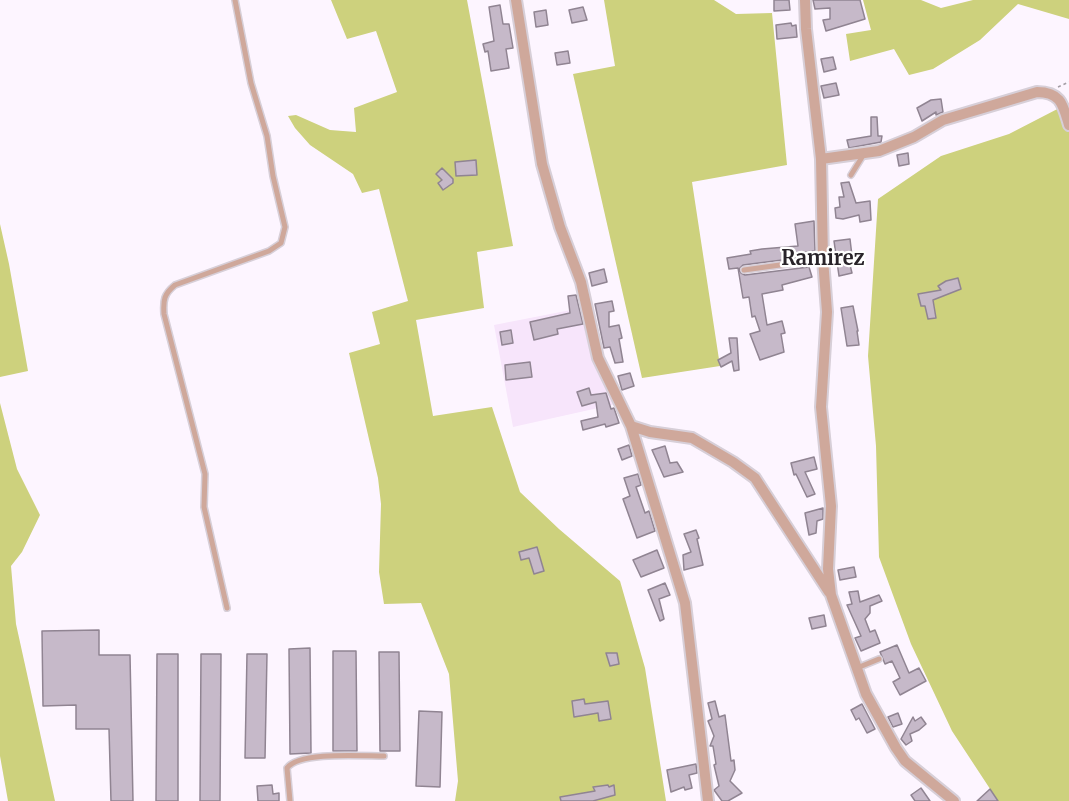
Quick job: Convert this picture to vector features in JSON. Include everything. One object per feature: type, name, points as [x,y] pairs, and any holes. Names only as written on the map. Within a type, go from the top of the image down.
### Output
[{"type":"street","points":[[516,0],[542,164],[560,227],[581,282],[598,358],[631,426],[686,603],[708,801]]},
{"type":"street","points":[[805,0],[807,40],[821,159],[823,259],[827,312],[821,408],[831,506],[828,569],[831,595],[856,669],[878,717],[905,761],[954,801]]},
{"type":"street","points":[[821,159],[879,151],[955,116],[1037,92],[1046,92],[1061,101],[1069,125]]},
{"type":"street","points":[[631,426],[650,432],[692,438],[733,462],[754,478],[831,595]]},
{"type":"lane","points":[[226,608],[204,507],[205,474],[164,314],[163,300],[167,291],[175,285],[269,251],[281,243],[284,236],[285,227],[273,176],[267,136],[251,83],[236,0]]},
{"type":"lane","points":[[851,175],[865,153]]},
{"type":"lane","points":[[744,270],[823,259]]},
{"type":"lane","points":[[856,669],[879,659]]},
{"type":"lane","points":[[290,801],[287,768],[291,763],[298,760],[353,755],[384,756]]},
{"type":"shaded area","points":[[581,308],[595,360],[616,404],[513,427],[494,325]]},
{"type":"green space","points":[[331,0],[467,0],[513,246],[477,252],[484,308],[416,320],[433,416],[492,407],[520,492],[620,581],[645,668],[666,801],[455,801],[458,781],[449,674],[421,603],[384,604],[379,572],[381,504],[378,478],[349,353],[380,344],[372,312],[408,301],[379,189],[362,193],[353,174],[310,145],[288,116],[296,115],[330,130],[356,132],[354,108],[397,92],[376,31],[347,39]]},
{"type":"green space","points":[[604,0],[714,0],[736,14],[772,13],[787,165],[692,182],[720,366],[642,378],[573,74],[615,66]]},
{"type":"green space","points":[[863,0],[921,0],[941,8],[973,0],[1069,0],[1069,19],[1018,4],[980,40],[933,69],[909,75],[894,49],[850,61],[846,34],[871,30]]},
{"type":"green space","points":[[1069,103],[1069,801],[998,801],[952,731],[911,644],[879,557],[876,446],[868,356],[878,199],[941,156],[1009,134]]},
{"type":"green space","points":[[0,224],[28,371],[0,377]]},
{"type":"green space","points":[[0,403],[17,469],[40,515],[22,552],[11,566],[16,624],[55,801],[8,801],[0,756]]},
{"type":"building","points":[[774,0],[789,0],[790,10],[774,11]]},
{"type":"building","points":[[813,0],[860,0],[865,19],[826,31],[823,20],[830,19],[830,8],[815,9]]},
{"type":"building","points":[[500,5],[503,24],[509,24],[513,48],[506,49],[509,68],[491,71],[488,51],[485,52],[483,44],[494,41],[489,7]]},
{"type":"building","points":[[583,7],[587,20],[572,23],[569,10]]},
{"type":"building","points":[[546,10],[548,25],[536,27],[534,12]]},
{"type":"building","points":[[791,23],[792,26],[796,25],[797,37],[777,39],[776,25]]},
{"type":"building","points":[[568,51],[570,63],[557,65],[555,53]]},
{"type":"building","points":[[833,57],[836,69],[824,72],[821,59]]},
{"type":"building","points":[[836,83],[839,95],[824,98],[821,86]]},
{"type":"building","points":[[941,99],[943,112],[936,115],[936,112],[922,121],[917,108],[931,100]]},
{"type":"building","points":[[871,117],[877,117],[878,136],[882,136],[881,142],[849,148],[847,140],[871,136]]},
{"type":"building","points":[[908,153],[909,164],[899,166],[897,155]]},
{"type":"building","points":[[476,160],[477,175],[456,176],[455,162]]},
{"type":"building","points":[[442,168],[453,179],[453,183],[443,190],[438,183],[442,180],[436,174]]},
{"type":"building","points":[[849,182],[856,203],[870,201],[871,220],[860,222],[859,215],[843,219],[836,218],[835,208],[840,207],[839,197],[844,197],[841,183]]},
{"type":"building","points":[[814,221],[815,251],[797,253],[798,258],[743,265],[739,269],[745,275],[809,267],[812,277],[782,285],[783,290],[762,294],[767,325],[782,321],[785,333],[781,334],[784,352],[760,360],[750,334],[760,331],[755,316],[752,317],[749,297],[743,298],[738,268],[729,269],[727,258],[751,254],[750,251],[798,246],[795,224]]},
{"type":"building","points":[[850,239],[852,256],[848,257],[852,273],[839,276],[834,241]]},
{"type":"building","points":[[604,269],[607,282],[592,286],[589,273]]},
{"type":"building","points":[[958,278],[961,289],[933,300],[936,318],[928,319],[925,306],[921,306],[918,294],[941,290],[938,286]]},
{"type":"building","points":[[576,295],[583,324],[557,329],[558,334],[534,340],[530,322],[570,313],[568,296]]},
{"type":"building","points":[[612,301],[614,311],[609,312],[609,327],[619,325],[622,338],[619,339],[623,362],[615,363],[610,347],[604,348],[595,304]]},
{"type":"building","points":[[853,306],[859,345],[847,346],[841,308]]},
{"type":"building","points":[[511,330],[513,343],[502,345],[500,332]]},
{"type":"building","points":[[729,338],[737,338],[739,370],[734,371],[732,361],[721,367],[718,360],[731,353]]},
{"type":"building","points":[[530,362],[532,377],[506,380],[505,365]]},
{"type":"building","points":[[630,373],[634,386],[622,390],[618,376]]},
{"type":"building","points":[[589,388],[591,395],[606,393],[619,423],[583,430],[581,421],[598,417],[596,402],[582,406],[577,392]]},
{"type":"building","points":[[629,445],[632,456],[622,460],[618,449]]},
{"type":"building","points":[[665,446],[670,463],[677,462],[683,472],[664,477],[652,450]]},
{"type":"building","points":[[814,457],[817,469],[805,472],[815,494],[807,497],[796,474],[794,475],[791,463]]},
{"type":"building","points":[[638,474],[641,485],[636,487],[645,513],[649,511],[655,531],[637,538],[623,499],[630,496],[624,478]]},
{"type":"building","points":[[823,508],[823,519],[817,521],[816,533],[809,535],[805,513]]},
{"type":"building","points":[[696,530],[703,565],[684,570],[683,555],[691,552],[684,534]]},
{"type":"building","points":[[537,547],[544,571],[534,574],[529,558],[521,560],[519,552]]},
{"type":"building","points":[[657,550],[664,568],[641,577],[633,560]]},
{"type":"building","points":[[854,567],[856,577],[840,580],[838,570]]},
{"type":"building","points":[[665,583],[670,595],[659,599],[664,619],[660,621],[648,590]]},
{"type":"building","points":[[858,591],[860,602],[879,595],[882,601],[870,606],[870,613],[865,619],[870,632],[875,630],[880,643],[861,651],[855,638],[861,636],[847,605],[852,604],[849,592]]},
{"type":"building","points":[[824,615],[826,626],[812,629],[809,618]]},
{"type":"building","points":[[99,630],[99,655],[130,655],[133,801],[111,801],[109,729],[76,729],[76,705],[43,706],[42,631]]},
{"type":"building","points":[[897,645],[909,673],[919,668],[926,681],[900,695],[893,682],[900,678],[892,661],[885,664],[880,652]]},
{"type":"building","points":[[310,648],[311,753],[290,754],[289,649]]},
{"type":"building","points":[[333,651],[356,651],[357,751],[333,751]]},
{"type":"building","points":[[379,652],[399,652],[400,751],[380,751]]},
{"type":"building","points":[[606,653],[617,653],[619,664],[610,666]]},
{"type":"building","points":[[157,654],[178,654],[178,801],[156,801]]},
{"type":"building","points":[[201,654],[221,654],[220,801],[200,801]]},
{"type":"building","points":[[247,654],[267,654],[265,758],[245,758]]},
{"type":"building","points":[[584,699],[585,704],[608,701],[611,719],[599,721],[598,713],[574,717],[572,701]]},
{"type":"building","points":[[715,701],[719,717],[725,715],[731,761],[734,760],[735,770],[730,781],[742,793],[728,801],[722,801],[714,790],[719,786],[714,765],[716,764],[713,746],[710,746],[714,736],[708,721],[712,719],[708,703]]},
{"type":"building","points":[[862,704],[875,729],[867,733],[859,718],[856,720],[851,710]]},
{"type":"building","points":[[419,711],[442,712],[440,787],[416,786]]},
{"type":"building","points":[[898,713],[902,724],[893,727],[888,717]]},
{"type":"building","points":[[913,717],[915,721],[921,717],[926,724],[910,734],[912,741],[906,745],[901,739]]},
{"type":"building","points":[[696,764],[697,773],[689,775],[692,788],[685,790],[684,787],[671,792],[667,770]]},
{"type":"building","points":[[272,785],[273,794],[279,793],[279,801],[258,801],[257,786]]},
{"type":"building","points":[[608,785],[609,787],[614,785],[615,795],[593,801],[561,801],[560,797],[595,791],[593,787]]},
{"type":"building","points":[[921,788],[930,801],[915,801],[911,795]]},
{"type":"building","points":[[990,789],[998,801],[977,801]]},
{"type":"district","name":"Ramirez","points":[[823,259]]}]
